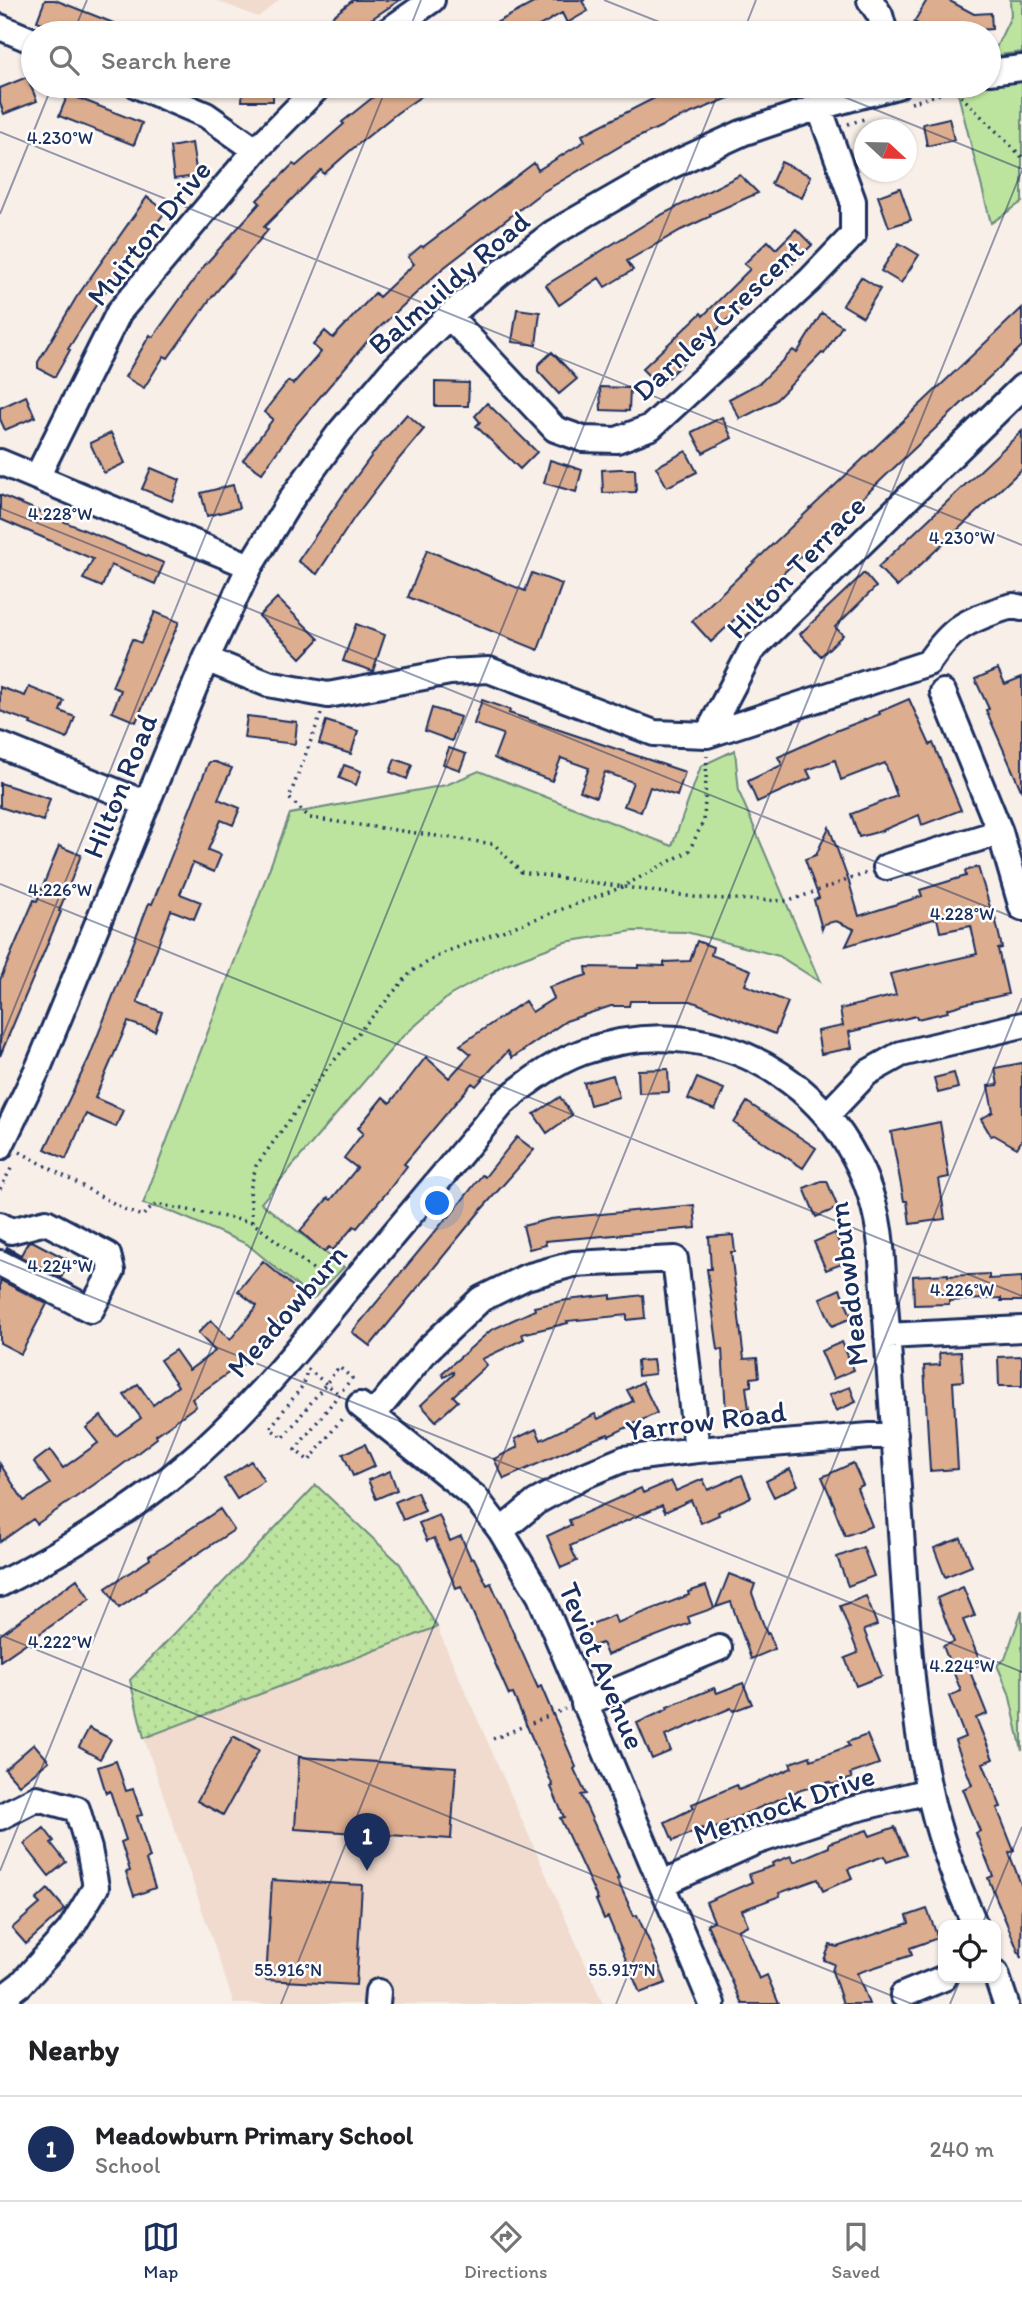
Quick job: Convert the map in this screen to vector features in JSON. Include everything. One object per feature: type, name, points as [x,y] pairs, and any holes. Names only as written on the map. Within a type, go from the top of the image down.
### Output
[{"type":"street","points":[[402,21],[432,0]]},
{"type":"street","points":[[870,0],[882,21]]},
{"type":"street","points":[[0,27],[21,36]]},
{"type":"street","points":[[1001,75],[1022,68]]},
{"type":"street","points":[[166,98],[206,115],[256,150]]},
{"type":"street","name":"Muirton Drive","points":[[37,477],[119,312],[256,150],[307,98]]},
{"type":"street","name":"Balmuildy Road","points":[[250,566],[292,498],[340,432],[392,371],[449,316],[553,233],[668,167],[742,134],[819,107],[885,98]]},
{"type":"street","name":"Darnley Crescent","points":[[449,316],[555,429],[583,439],[617,440],[651,427],[810,280],[853,235],[853,201],[819,107]]},
{"type":"street","name":"Hilton Terrace","points":[[707,735],[751,651],[1022,387]]},
{"type":"street","points":[[0,462],[250,566]]},
{"type":"street","name":"Hilton Road","points":[[12,1150],[39,1066],[206,659],[250,566]]},
{"type":"street","points":[[1022,608],[1006,608],[959,626],[951,632],[936,678],[1000,832],[1022,908]]},
{"type":"street","points":[[206,659],[268,684],[328,695],[450,672],[489,670],[653,733],[707,735],[936,678]]},
{"type":"street","points":[[0,746],[146,804]]},
{"type":"street","points":[[886,867],[1000,832]]},
{"type":"street","points":[[827,1115],[867,1073],[901,1054],[1022,1025]]},
{"type":"street","name":"Meadowburn","points":[[0,1584],[45,1561],[127,1511],[183,1467],[299,1363],[344,1293],[503,1104],[540,1074],[582,1053],[627,1041],[651,1038],[700,1042],[724,1048],[780,1074],[827,1115],[853,1152],[875,1208],[879,1227],[915,1709],[929,1791],[961,1893],[973,1920]]},
{"type":"street","points":[[0,1224],[11,1231],[46,1222],[108,1255],[112,1271],[91,1310],[0,1264]]},
{"type":"street","points":[[356,1405],[428,1350],[481,1299],[526,1277],[573,1264],[675,1259],[697,1450]]},
{"type":"street","points":[[887,1336],[1022,1329]]},
{"type":"street","name":"Teviot Avenue","points":[[356,1405],[476,1498],[501,1531],[540,1596],[712,2004]]},
{"type":"street","name":"Yarrow Road","points":[[501,1531],[536,1502],[580,1477],[624,1459],[697,1450],[895,1434]]},
{"type":"street","points":[[584,1702],[719,1648]]},
{"type":"street","name":"Mennock Drive","points":[[662,1884],[755,1842],[851,1810],[929,1791]]},
{"type":"street","points":[[0,1817],[37,1798],[77,1809],[89,1849],[96,1887],[70,1930],[21,1984],[0,2000]]},
{"type":"street","points":[[904,1995],[938,1981]]},
{"type":"street","points":[[999,1983],[1006,2004]]},
{"type":"path","points":[[963,98],[1022,157]]},
{"type":"path","points":[[828,131],[866,118]]},
{"type":"path","points":[[328,695],[289,798],[310,818],[494,844],[521,872],[700,898],[789,901],[886,867]]},
{"type":"path","points":[[252,1222],[250,1190],[256,1166],[325,1071],[412,971],[445,952],[620,888],[689,851],[704,820],[707,735]]},
{"type":"path","points":[[0,1189],[12,1150],[142,1216],[156,1204],[252,1222],[344,1293]]},
{"type":"path","points":[[299,1363],[356,1405]]},
{"type":"path","points":[[299,1363],[304,1384],[270,1428],[283,1438],[339,1367],[352,1378],[356,1405],[309,1461],[295,1450],[356,1405]]},
{"type":"path","points":[[493,1739],[584,1702]]},
{"type":"shaded area","points":[[215,0],[279,0],[258,17]]},
{"type":"shaded area","points":[[437,1627],[603,2004],[234,2004],[144,1738]]},
{"type":"green space","points":[[1010,0],[1022,0],[1022,52],[1001,55],[1001,37],[1011,16]]},
{"type":"green space","points":[[1022,78],[1022,202],[991,223],[959,98],[1001,98],[1001,80]]},
{"type":"green space","points":[[735,750],[739,792],[820,982],[779,956],[686,932],[633,931],[565,942],[506,964],[449,996],[400,1039],[261,1203],[344,1267],[313,1299],[247,1244],[170,1211],[143,1204],[290,814],[446,785],[479,771],[672,846],[701,766]]},
{"type":"green space","points":[[316,1485],[400,1564],[437,1627],[144,1738],[130,1680]]},
{"type":"green space","points":[[1022,1610],[1022,1751],[1009,1693],[997,1665],[1005,1659]]},
{"type":"building","points":[[45,0],[55,0],[108,21],[37,21]]},
{"type":"building","points":[[353,0],[400,0],[368,21],[327,21]]},
{"type":"building","points":[[539,0],[585,0],[582,1],[588,11],[570,21],[566,21],[562,13],[548,21],[500,21]]},
{"type":"building","points":[[927,0],[948,0],[974,14],[991,13],[992,21],[915,21]]},
{"type":"building","points":[[21,79],[21,98],[36,98],[37,101],[4,114],[0,103],[0,88]]},
{"type":"building","points":[[66,98],[78,98],[142,123],[134,145],[59,116]]},
{"type":"building","points":[[242,98],[273,98],[273,101],[242,101]]},
{"type":"building","points":[[372,98],[419,98],[324,174],[321,170],[264,227],[268,230],[211,298],[168,358],[164,356],[144,388],[125,377],[150,335],[153,337],[204,266],[260,203],[257,200],[293,164],[296,166],[344,124],[342,122]]},
{"type":"building","points":[[654,98],[729,98],[624,144],[541,193],[442,269],[377,330],[295,426],[262,473],[243,460],[273,419],[264,412],[288,381],[293,384],[321,352],[313,345],[325,331],[333,338],[375,293],[379,297],[414,264],[408,257],[421,246],[534,163],[538,170],[585,141],[582,135]]},
{"type":"building","points":[[949,118],[954,140],[927,146],[923,124]]},
{"type":"building","points":[[192,143],[197,176],[174,179],[170,147]]},
{"type":"building","points":[[781,162],[811,176],[802,198],[771,184]]},
{"type":"building","points":[[740,175],[758,193],[710,214],[711,216],[627,261],[633,270],[605,287],[599,278],[559,305],[546,285],[655,218]]},
{"type":"building","points":[[900,188],[911,220],[889,227],[878,196]]},
{"type":"building","points":[[147,197],[166,211],[102,296],[68,349],[70,350],[55,377],[38,368],[38,362],[76,298]]},
{"type":"building","points":[[796,229],[812,245],[730,322],[728,319],[659,386],[642,369],[701,313],[703,316],[750,269],[744,264],[768,241],[776,249]]},
{"type":"building","points":[[899,243],[919,255],[901,283],[881,271]]},
{"type":"building","points":[[861,277],[880,289],[863,317],[843,305]]},
{"type":"building","points":[[1022,308],[1022,346],[711,642],[692,621]]},
{"type":"building","points":[[517,309],[540,312],[536,345],[512,342]]},
{"type":"building","points":[[822,313],[842,326],[824,354],[822,353],[775,401],[740,419],[729,399],[761,382],[793,350],[797,353]]},
{"type":"building","points":[[552,352],[577,379],[559,394],[538,371],[538,365]]},
{"type":"building","points":[[435,382],[469,383],[468,406],[435,406]]},
{"type":"building","points":[[600,387],[630,388],[629,411],[601,410]]},
{"type":"building","points":[[26,396],[35,417],[5,430],[0,419],[0,408]]},
{"type":"building","points":[[487,403],[537,452],[520,469],[476,426],[480,422],[475,416]]},
{"type":"building","points":[[407,414],[424,429],[354,518],[317,574],[298,561],[378,447]]},
{"type":"building","points":[[722,417],[732,438],[703,453],[692,432]]},
{"type":"building","points":[[1022,431],[1022,469],[897,587],[878,567]]},
{"type":"building","points":[[111,433],[125,463],[104,473],[90,443]]},
{"type":"building","points":[[686,451],[697,472],[667,487],[656,467]]},
{"type":"building","points":[[550,460],[582,470],[576,492],[544,483]]},
{"type":"building","points":[[151,468],[180,480],[172,501],[142,489]]},
{"type":"building","points":[[635,469],[636,492],[603,493],[602,470]]},
{"type":"building","points":[[233,485],[239,508],[207,516],[201,493]]},
{"type":"building","points":[[0,495],[164,563],[155,584],[111,565],[102,587],[83,579],[93,559],[0,519]]},
{"type":"building","points":[[427,550],[525,591],[532,573],[562,584],[538,650],[408,597]]},
{"type":"building","points":[[864,573],[876,587],[835,627],[843,635],[821,656],[800,634]]},
{"type":"building","points":[[277,598],[319,639],[301,658],[259,616]]},
{"type":"building","points":[[155,612],[179,622],[136,722],[112,712],[121,690],[112,687],[132,639],[141,643]]},
{"type":"building","points":[[356,624],[385,635],[373,671],[343,661]]},
{"type":"building","points":[[998,669],[1005,684],[1022,677],[1022,792],[975,679]]},
{"type":"building","points":[[0,687],[25,696],[29,687],[64,701],[60,711],[75,717],[67,739],[0,711]]},
{"type":"building","points":[[909,699],[930,745],[933,743],[961,810],[922,825],[919,815],[859,837],[851,814],[897,796],[885,763],[841,780],[835,760],[807,770],[811,778],[757,802],[748,781],[782,765],[778,757]]},
{"type":"building","points":[[482,700],[510,710],[509,713],[685,772],[677,796],[650,787],[641,812],[624,806],[633,782],[605,772],[596,797],[580,791],[589,768],[561,758],[552,781],[502,762],[494,758],[503,734],[474,724]]},
{"type":"building","points":[[432,708],[460,717],[452,741],[425,731]]},
{"type":"building","points":[[247,716],[297,722],[295,744],[244,738]]},
{"type":"building","points":[[326,721],[358,731],[351,754],[319,744]]},
{"type":"building","points":[[449,748],[466,754],[460,770],[443,764]]},
{"type":"building","points":[[395,759],[412,765],[407,779],[390,772]]},
{"type":"building","points":[[209,762],[232,768],[218,799],[240,808],[233,825],[221,820],[208,850],[221,855],[214,872],[193,863],[180,894],[201,902],[194,919],[171,910],[137,1002],[162,1012],[155,1031],[128,1022],[95,1098],[123,1110],[116,1127],[86,1114],[66,1159],[45,1149],[89,1058],[149,903],[152,904]]},
{"type":"building","points":[[344,765],[361,771],[356,785],[339,778]]},
{"type":"building","points":[[0,783],[50,799],[43,821],[0,807]]},
{"type":"building","points":[[829,827],[859,916],[922,896],[920,890],[966,876],[965,871],[978,867],[995,917],[1002,948],[998,949],[1008,994],[947,1009],[948,1012],[917,1019],[916,1016],[849,1032],[852,1048],[821,1054],[817,1031],[843,1026],[840,1009],[896,995],[890,974],[977,954],[971,926],[940,932],[937,918],[846,946],[854,929],[836,921],[824,924],[822,929],[814,900],[819,898],[805,859],[816,855]]},
{"type":"building","points":[[59,846],[81,855],[59,911],[61,912],[0,1056],[0,980]]},
{"type":"building","points":[[697,941],[713,947],[711,955],[751,970],[745,985],[788,1002],[775,1034],[691,1001],[630,1001],[629,1006],[611,1006],[566,1021],[512,1058],[508,1051],[476,1086],[472,1083],[404,1164],[407,1166],[388,1191],[357,1228],[354,1226],[333,1250],[329,1247],[324,1252],[300,1231],[328,1198],[331,1200],[357,1168],[344,1158],[363,1133],[358,1128],[383,1097],[390,1103],[426,1057],[449,1078],[471,1054],[460,1045],[525,1001],[532,1012],[554,998],[549,987],[587,975],[586,967],[638,968],[638,965],[664,966],[664,962],[690,961]]},
{"type":"building","points":[[1022,1063],[1022,1140],[1017,1148],[994,1135],[991,1136],[981,1119],[993,1112],[988,1086],[998,1085],[995,1068]]},
{"type":"building","points":[[668,1069],[669,1092],[639,1093],[638,1070]]},
{"type":"building","points":[[954,1073],[958,1088],[938,1093],[934,1078]]},
{"type":"building","points":[[613,1075],[619,1097],[590,1105],[584,1083]]},
{"type":"building","points":[[697,1078],[724,1089],[715,1110],[688,1099]]},
{"type":"building","points":[[560,1097],[572,1115],[547,1133],[534,1114]]},
{"type":"building","points":[[747,1102],[816,1148],[803,1168],[734,1123]]},
{"type":"building","points":[[940,1122],[949,1177],[939,1179],[945,1219],[910,1224],[891,1132]]},
{"type":"building","points":[[517,1137],[534,1150],[481,1210],[370,1346],[352,1332],[482,1175],[485,1177]]},
{"type":"building","points":[[827,1181],[838,1208],[816,1217],[804,1188]]},
{"type":"building","points":[[694,1205],[696,1228],[545,1241],[546,1245],[529,1249],[523,1226],[550,1219]]},
{"type":"building","points":[[835,1233],[847,1262],[826,1270],[814,1242]]},
{"type":"building","points":[[733,1235],[735,1252],[731,1252],[744,1359],[757,1358],[759,1377],[751,1378],[751,1386],[746,1387],[749,1409],[726,1412],[722,1349],[718,1350],[707,1269],[711,1269],[709,1237]]},
{"type":"building","points":[[32,1241],[70,1261],[61,1278],[6,1249],[7,1247],[21,1255],[28,1242]]},
{"type":"building","points":[[263,1261],[302,1294],[242,1365],[192,1399],[196,1406],[156,1435],[157,1438],[118,1468],[37,1524],[33,1519],[0,1542],[0,1464],[24,1501],[50,1484],[34,1462],[50,1450],[63,1468],[98,1443],[86,1428],[101,1416],[116,1436],[141,1418],[124,1395],[138,1384],[153,1405],[178,1386],[160,1360],[175,1350],[189,1370],[215,1351],[198,1333],[211,1320],[230,1340],[257,1306],[238,1291]]},
{"type":"building","points":[[989,1274],[989,1279],[1022,1277],[1022,1301],[1001,1301],[1001,1298],[914,1305],[913,1276]]},
{"type":"building","points":[[0,1280],[47,1304],[21,1354],[0,1343]]},
{"type":"building","points":[[840,1289],[852,1318],[832,1326],[820,1298]]},
{"type":"building","points":[[611,1295],[611,1299],[643,1295],[645,1318],[627,1320],[627,1315],[567,1321],[568,1323],[522,1334],[524,1339],[482,1359],[487,1365],[453,1396],[458,1401],[436,1421],[421,1405],[454,1374],[453,1372],[444,1377],[442,1373],[491,1330],[535,1310],[534,1307]]},
{"type":"building","points":[[842,1342],[854,1370],[833,1379],[821,1351]]},
{"type":"building","points":[[961,1352],[963,1381],[953,1382],[958,1469],[930,1471],[924,1366],[940,1365],[939,1353]]},
{"type":"building","points":[[1022,1356],[1022,1386],[999,1386],[998,1357]]},
{"type":"building","points":[[653,1360],[655,1374],[638,1376],[637,1361]]},
{"type":"building","points":[[642,1382],[657,1413],[609,1436],[608,1434],[589,1441],[504,1479],[494,1459],[518,1447],[515,1439],[536,1429],[541,1440],[595,1414],[598,1419],[633,1401],[627,1390]]},
{"type":"building","points":[[850,1387],[856,1402],[836,1411],[829,1395]]},
{"type":"building","points":[[365,1444],[375,1466],[353,1476],[343,1454]]},
{"type":"building","points":[[251,1461],[264,1481],[237,1499],[224,1479]]},
{"type":"building","points":[[853,1463],[863,1485],[857,1488],[872,1526],[845,1536],[822,1477]]},
{"type":"building","points":[[790,1469],[798,1485],[774,1497],[766,1481]]},
{"type":"building","points":[[390,1471],[397,1490],[376,1499],[368,1480]]},
{"type":"building","points":[[742,1475],[751,1497],[718,1512],[719,1515],[701,1523],[691,1500],[665,1512],[662,1505],[570,1546],[577,1561],[561,1568],[547,1536],[571,1525],[569,1520],[641,1488],[643,1493],[671,1481],[676,1491],[703,1479],[708,1490]]},
{"type":"building","points":[[417,1492],[425,1511],[403,1520],[395,1502]]},
{"type":"building","points":[[220,1509],[234,1530],[119,1608],[106,1588]]},
{"type":"building","points":[[439,1515],[450,1541],[461,1536],[487,1585],[491,1583],[538,1688],[541,1686],[586,1794],[581,1795],[666,1983],[640,1993],[608,1917],[604,1919],[560,1818],[564,1817],[551,1787],[553,1786],[513,1694],[509,1695],[461,1586],[456,1588],[434,1538],[427,1541],[419,1523]]},
{"type":"building","points":[[961,1538],[972,1566],[945,1577],[934,1548]]},
{"type":"building","points":[[863,1547],[874,1576],[848,1586],[837,1557]]},
{"type":"building","points":[[729,1574],[755,1584],[752,1593],[775,1649],[751,1659],[731,1602],[716,1607]]},
{"type":"building","points":[[77,1579],[90,1599],[0,1661],[0,1635]]},
{"type":"building","points":[[706,1586],[714,1608],[688,1617],[690,1623],[607,1655],[602,1643],[587,1648],[579,1629],[614,1615],[617,1623]]},
{"type":"building","points":[[963,1587],[975,1616],[963,1620],[981,1664],[969,1669],[987,1714],[976,1718],[993,1759],[983,1763],[1001,1807],[997,1808],[1014,1851],[1009,1853],[1022,1887],[1021,1958],[988,1878],[993,1876],[976,1833],[980,1831],[963,1789],[972,1785],[955,1741],[965,1737],[949,1696],[961,1691],[943,1646],[954,1642],[937,1598]]},
{"type":"building","points":[[866,1596],[877,1625],[864,1630],[882,1676],[856,1686],[845,1658],[858,1653],[840,1606]]},
{"type":"building","points":[[743,1683],[752,1704],[733,1711],[731,1708],[665,1736],[671,1751],[652,1759],[637,1723],[668,1709],[667,1707],[714,1688],[717,1693]]},
{"type":"building","points":[[89,1728],[111,1739],[100,1759],[79,1747]]},
{"type":"building","points":[[867,1735],[879,1764],[850,1774],[852,1778],[832,1785],[830,1782],[801,1790],[723,1823],[724,1825],[704,1832],[702,1828],[673,1841],[665,1822],[694,1808],[692,1804],[737,1785],[739,1790],[792,1768],[790,1763],[810,1756],[811,1760],[849,1746],[847,1742]]},
{"type":"building","points":[[233,1736],[259,1750],[223,1815],[197,1801]]},
{"type":"building","points":[[34,1744],[49,1761],[19,1785],[5,1769]]},
{"type":"building","points":[[299,1757],[456,1767],[451,1839],[295,1829]]},
{"type":"building","points":[[116,1761],[126,1791],[133,1789],[142,1815],[137,1816],[150,1858],[146,1860],[155,1888],[134,1896],[126,1872],[130,1871],[121,1842],[126,1840],[110,1791],[106,1793],[98,1767]]},
{"type":"building","points":[[895,1827],[907,1855],[887,1862],[884,1856],[848,1869],[852,1878],[823,1891],[818,1879],[742,1910],[748,1925],[738,1930],[759,1979],[767,1975],[779,2004],[742,2004],[707,1924],[714,1921],[706,1902],[752,1882],[749,1874],[773,1866],[772,1863],[791,1856],[794,1862],[829,1847],[829,1843],[867,1830],[870,1836]]},
{"type":"building","points":[[44,1828],[54,1841],[51,1843],[66,1862],[49,1876],[24,1844]]},
{"type":"building","points":[[272,1880],[362,1885],[356,1985],[266,1980]]},
{"type":"building","points":[[48,1889],[65,1909],[26,1944],[12,1928],[40,1904],[36,1900]]},
{"type":"building","points":[[927,1909],[938,1938],[910,1948],[912,1955],[857,1973],[869,2004],[843,2004],[832,1971],[834,1964],[824,1960],[830,1945],[837,1947],[909,1923],[907,1916]]},
{"type":"place","name":"Meadowburn Primary School","points":[[367,1871]]}]
